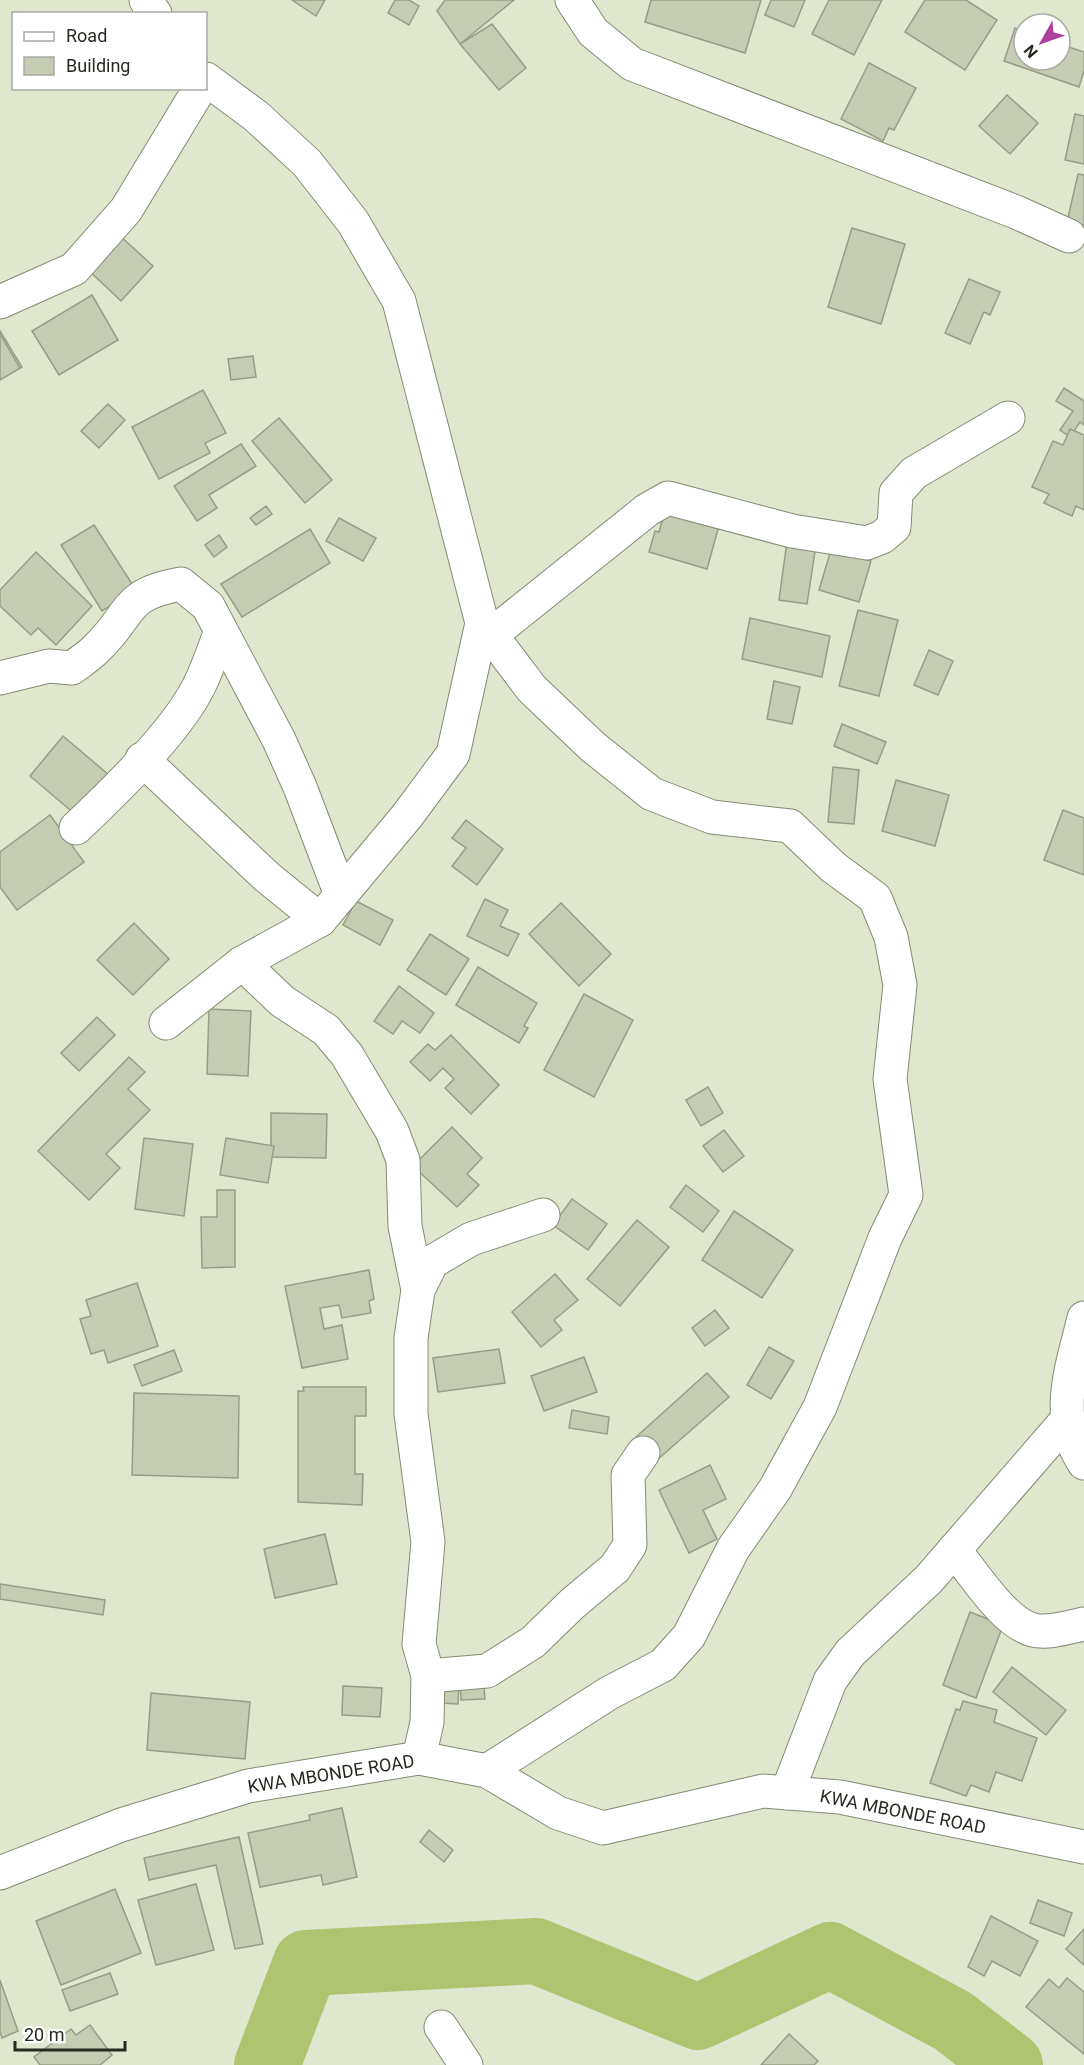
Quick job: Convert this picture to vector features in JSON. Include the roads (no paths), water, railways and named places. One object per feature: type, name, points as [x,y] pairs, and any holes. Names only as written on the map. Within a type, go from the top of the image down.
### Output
[{"type":"street","points":[[572,0],[593,32],[632,64],[1016,212],[1069,236]]},
{"type":"street","points":[[207,81],[256,116],[307,163],[353,222],[399,301],[486,629],[532,689],[593,747],[652,794],[712,817],[790,826],[833,867],[875,898],[891,937],[900,985],[890,1079],[906,1195],[885,1238],[820,1407],[775,1489],[733,1549],[689,1636],[663,1665],[609,1693],[487,1772]]},
{"type":"street","points":[[0,302],[74,268],[126,210],[199,90]]},
{"type":"street","points":[[166,1023],[242,963],[320,920],[407,816],[453,754],[486,629],[646,510],[668,498],[792,531],[867,543],[894,526],[896,493],[914,473],[1008,418]]},
{"type":"street","points":[[0,678],[49,666],[72,668],[99,647],[129,605],[156,588],[181,584],[208,606],[279,740],[300,787],[341,895]]},
{"type":"street","points":[[76,828],[168,729],[198,687],[221,631]]},
{"type":"street","points":[[142,759],[267,877],[320,920]]},
{"type":"street","points":[[242,963],[282,1001],[326,1030],[346,1055],[392,1131],[404,1160],[405,1226],[418,1290]]},
{"type":"street","points":[[419,1758],[427,1722],[428,1676],[419,1644],[428,1542],[411,1414],[411,1338],[418,1290],[432,1262],[471,1239],[543,1215]]},
{"type":"street","points":[[1084,1318],[1072,1407],[1074,1448],[1084,1462]]},
{"type":"street","points":[[786,1793],[830,1681],[849,1653],[930,1579],[1072,1407]]},
{"type":"street","points":[[428,1676],[487,1671],[534,1642],[572,1604],[615,1568],[630,1545],[628,1474],[643,1453]]},
{"type":"street","points":[[954,1550],[1006,1611],[1032,1630],[1046,1631],[1084,1624]]},
{"type":"street","name":"KWA MBONDE ROAD","points":[[0,1873],[121,1825],[248,1786],[419,1758],[487,1772],[558,1813],[603,1828],[763,1791],[840,1797],[1084,1847]]},
{"type":"street","points":[[441,2027],[466,2065]]},
{"type":"waterway","points":[[267,2065],[306,1963],[536,1951],[698,2017],[830,1955],[953,2021],[1010,2065]]}]
